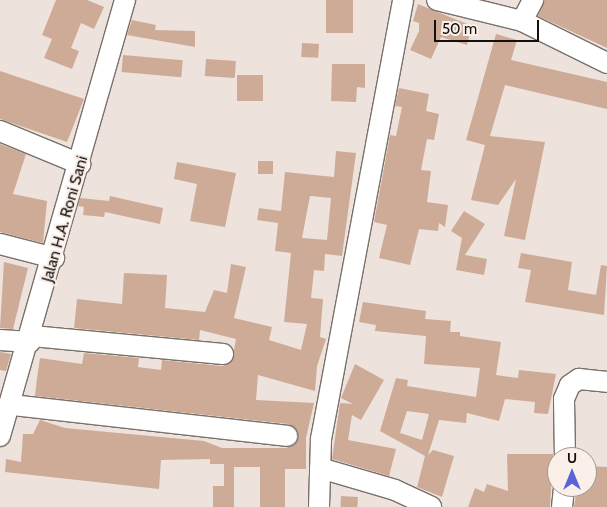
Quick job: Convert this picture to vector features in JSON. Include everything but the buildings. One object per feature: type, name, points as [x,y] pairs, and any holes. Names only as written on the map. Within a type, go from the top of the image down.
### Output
[{"type":"street","name":"Jalan H.A. Roni Sani","points":[[0,436],[12,405],[31,339],[125,0]]},
{"type":"street","points":[[319,507],[322,439],[382,96],[403,0]]},
{"type":"street","points":[[438,0],[522,20],[607,63]]},
{"type":"street","points":[[522,20],[533,0]]},
{"type":"street","points":[[0,131],[80,164]]},
{"type":"street","points":[[0,244],[54,258]]},
{"type":"street","points":[[0,340],[31,339],[223,354]]},
{"type":"street","points":[[565,447],[564,399],[570,385],[579,379],[607,382]]},
{"type":"street","points":[[12,405],[287,436]]},
{"type":"street","points":[[320,468],[395,490],[432,507]]}]
